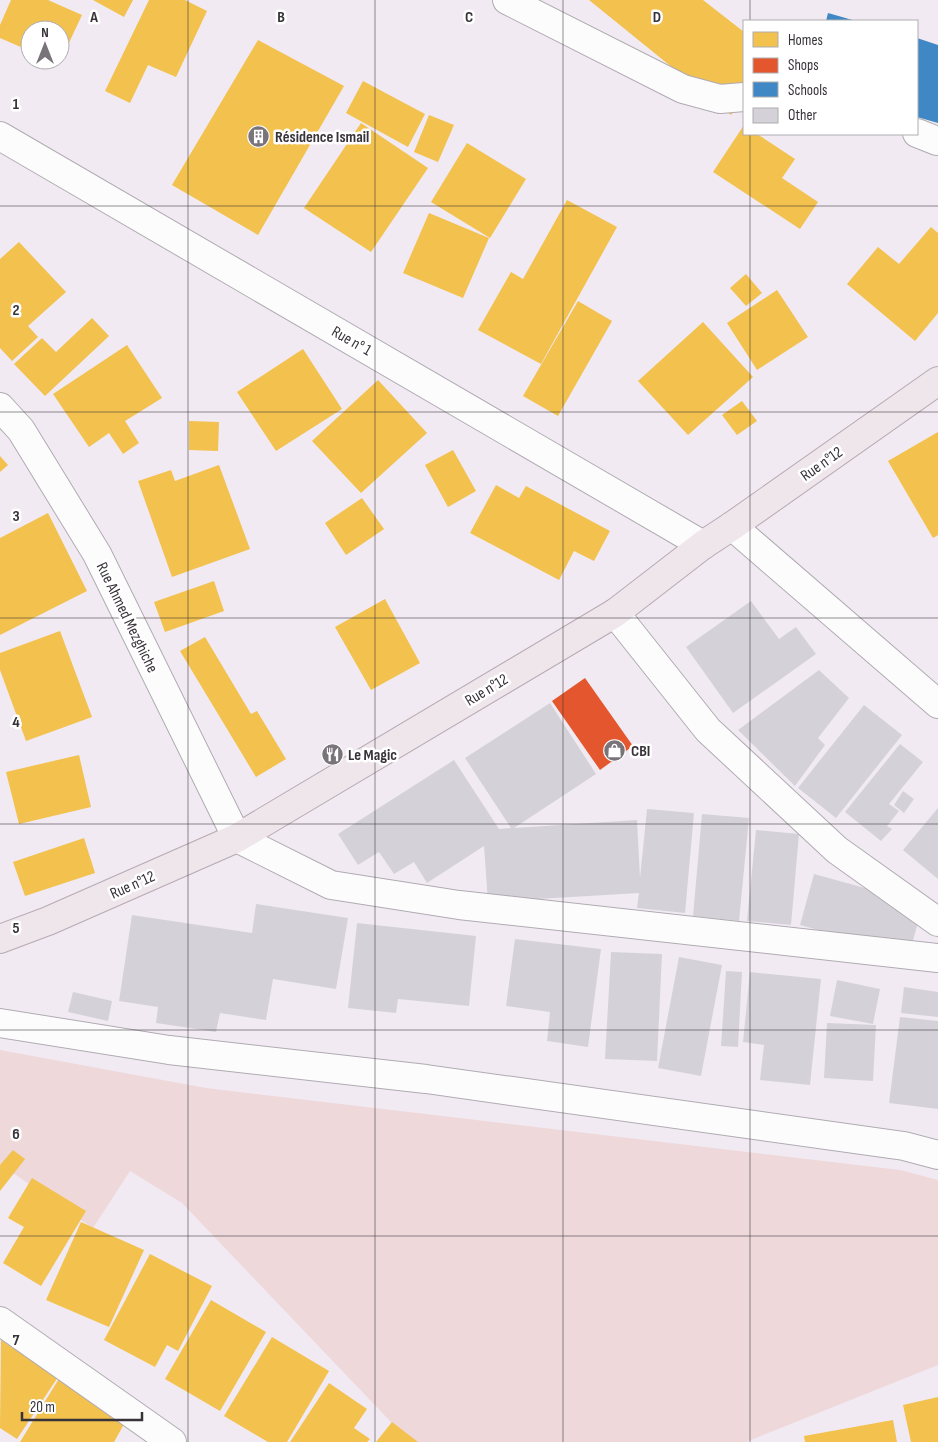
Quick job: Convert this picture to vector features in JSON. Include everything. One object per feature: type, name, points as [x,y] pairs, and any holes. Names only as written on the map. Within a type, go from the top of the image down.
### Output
[{"type":"main road","name":"Rue n°12","points":[[0,939],[48,922],[237,838],[615,612],[703,545],[938,381]]},
{"type":"street","points":[[507,0],[683,89],[720,99],[743,98]]},
{"type":"street","name":"Rue n° 1","points":[[0,136],[703,545]]},
{"type":"street","name":"Rue Ahmed Mezghiche","points":[[0,407],[21,430],[97,554],[237,838]]},
{"type":"street","points":[[732,526],[938,704]]},
{"type":"street","points":[[615,612],[708,730],[837,850],[938,922]]},
{"type":"street","points":[[237,838],[330,886],[459,905],[938,958]]},
{"type":"street","points":[[0,1023],[169,1050],[426,1079],[904,1146],[938,1155]]},
{"type":"street","points":[[0,1321],[172,1442]]},
{"type":"shaded area","points":[[0,1050],[206,1088],[900,1170],[938,1180],[938,1365],[746,1442],[410,1442],[182,1203],[130,1171],[93,1228],[0,1164]]},
{"type":"building: Homes","points":[[11,0],[48,0],[82,15],[70,41],[70,20],[20,20],[20,47],[0,38],[0,25]]},
{"type":"building: Homes","points":[[93,0],[133,0],[124,17]]},
{"type":"building: Homes","points":[[149,0],[185,0],[207,11],[176,77],[148,65],[130,103],[105,91]]},
{"type":"building: Homes","points":[[589,0],[703,0],[743,31],[743,98],[731,115]]},
{"type":"building: Homes","name":"Résidence Ismail","points":[[258,40],[344,86],[258,235],[172,185]]},
{"type":"building: Homes","points":[[363,81],[425,114],[408,147],[346,113]]},
{"type":"building: Homes","points":[[429,115],[454,125],[438,162],[414,152]]},
{"type":"building: Homes","points":[[361,123],[428,168],[371,252],[304,208]]},
{"type":"building: Homes","points":[[743,127],[743,135],[759,135],[795,159],[782,178],[818,202],[800,229],[713,172]]},
{"type":"building: Homes","points":[[467,143],[526,179],[490,238],[431,202]]},
{"type":"building: Homes","points":[[567,200],[617,227],[541,364],[478,330],[511,272],[523,279]]},
{"type":"building: Homes","points":[[429,213],[489,238],[463,298],[403,273]]},
{"type":"building: Homes","points":[[931,227],[938,233],[938,313],[915,341],[847,284],[878,247],[899,264]]},
{"type":"building: Homes","points":[[19,242],[66,292],[28,326],[38,337],[12,361],[0,348],[0,259]]},
{"type":"building: Homes","points":[[746,274],[762,293],[746,306],[730,288]]},
{"type":"building: Homes","points":[[777,290],[808,337],[757,370],[727,323]]},
{"type":"building: Homes","points":[[578,301],[612,321],[558,416],[523,396]]},
{"type":"building: Homes","points":[[92,318],[109,336],[45,396],[14,364],[42,338],[56,352]]},
{"type":"building: Homes","points":[[703,322],[753,377],[688,435],[638,381]]},
{"type":"building: Homes","points":[[127,345],[162,398],[125,421],[139,443],[123,454],[109,433],[89,447],[53,394]]},
{"type":"building: Homes","points":[[303,349],[342,409],[276,451],[237,392]]},
{"type":"building: Homes","points":[[378,380],[427,433],[361,493],[312,441]]},
{"type":"building: Homes","points":[[742,401],[757,421],[737,435],[722,415]]},
{"type":"building: Homes","points":[[189,421],[219,422],[218,451],[189,450]]},
{"type":"building: Homes","points":[[938,432],[938,535],[933,538],[888,461]]},
{"type":"building: Homes","points":[[453,450],[476,491],[448,507],[425,465]]},
{"type":"building: Homes","points":[[0,456],[8,465],[0,472]]},
{"type":"building: Homes","points":[[219,465],[250,549],[172,577],[138,481],[171,470],[175,481]]},
{"type":"building: Homes","points":[[496,485],[519,498],[526,486],[610,531],[594,561],[574,551],[559,580],[470,533]]},
{"type":"building: Homes","points":[[362,498],[384,529],[346,555],[325,523]]},
{"type":"building: Homes","points":[[48,513],[87,591],[0,635],[0,538]]},
{"type":"building: Homes","points":[[214,581],[224,611],[165,632],[154,602]]},
{"type":"building: Homes","points":[[385,599],[420,663],[371,690],[335,627]]},
{"type":"building: Homes","points":[[60,631],[92,717],[26,741],[0,670],[0,653]]},
{"type":"building: Homes","points":[[205,637],[251,714],[257,711],[286,759],[256,777],[180,651]]},
{"type":"building: Homes","points":[[79,755],[91,807],[19,824],[6,772]]},
{"type":"building: Homes","points":[[84,838],[95,873],[25,896],[13,862]]},
{"type":"building: Homes","points":[[13,1150],[25,1159],[0,1191],[0,1165]]},
{"type":"building: Homes","points":[[32,1178],[86,1211],[41,1286],[3,1263],[24,1227],[8,1218]]},
{"type":"building: Homes","points":[[81,1222],[144,1250],[109,1327],[46,1300]]},
{"type":"building: Homes","points":[[150,1254],[212,1286],[178,1351],[167,1345],[155,1367],[104,1340]]},
{"type":"building: Homes","points":[[211,1300],[266,1332],[220,1411],[165,1379]]},
{"type":"building: Homes","points":[[272,1337],[329,1371],[287,1442],[268,1442],[224,1416]]},
{"type":"building: Homes","points":[[1,1340],[58,1377],[17,1439],[0,1428]]},
{"type":"building: Homes","points":[[60,1377],[128,1417],[114,1442],[20,1442]]},
{"type":"building: Homes","points":[[329,1383],[367,1409],[354,1428],[370,1439],[367,1442],[290,1442]]},
{"type":"building: Homes","points":[[938,1397],[938,1442],[911,1442],[903,1405]]},
{"type":"building: Homes","points":[[893,1420],[897,1442],[805,1442],[804,1436]]},
{"type":"building: Homes","points":[[392,1422],[418,1442],[376,1442]]},
{"type":"building: Shops","points":[[585,678],[633,746],[600,770],[552,701]]},
{"type":"building: Schools","points":[[828,13],[852,20],[826,20]]},
{"type":"building: Schools","points":[[918,38],[938,45],[938,123],[918,117]]},
{"type":"building: Other","points":[[751,601],[779,639],[796,627],[816,654],[733,713],[686,647]]},
{"type":"building: Other","points":[[819,670],[849,698],[818,738],[825,745],[795,786],[738,730]]},
{"type":"building: Other","points":[[550,703],[596,774],[514,828],[637,820],[640,878],[647,809],[694,813],[685,913],[637,908],[639,893],[488,902],[484,846],[427,883],[414,862],[394,874],[379,852],[358,865],[338,834],[454,760],[499,829],[511,828],[465,758]]},
{"type":"building: Other","points":[[864,705],[902,735],[836,818],[798,788]]},
{"type":"building: Other","points":[[900,744],[923,762],[889,804],[899,811],[887,826],[892,829],[881,841],[845,812]]},
{"type":"building: Other","points":[[903,791],[914,799],[904,813],[894,805]]},
{"type":"building: Other","points":[[938,808],[938,879],[903,850]]},
{"type":"building: Other","points":[[702,814],[749,818],[739,921],[693,916]]},
{"type":"building: Other","points":[[756,830],[799,834],[791,925],[747,921]]},
{"type":"building: Other","points":[[814,874],[923,904],[909,955],[800,925]]},
{"type":"building: Other","points":[[256,904],[348,918],[336,989],[273,979],[266,1020],[220,1013],[216,1032],[156,1023],[158,1007],[119,1001],[132,915],[252,933]]},
{"type":"building: Other","points":[[357,923],[476,936],[469,1006],[398,999],[396,1013],[348,1008]]},
{"type":"building: Other","points":[[515,939],[601,949],[588,1047],[547,1041],[550,1012],[506,1006]]},
{"type":"building: Other","points":[[611,952],[662,954],[657,1061],[605,1059]]},
{"type":"building: Other","points":[[679,957],[722,965],[701,1076],[658,1068]]},
{"type":"building: Other","points":[[726,971],[742,972],[738,1047],[721,1046]]},
{"type":"building: Other","points":[[750,972],[821,979],[810,1085],[760,1080],[764,1045],[743,1042]]},
{"type":"building: Other","points":[[837,980],[880,989],[873,1024],[830,1016]]},
{"type":"building: Other","points":[[904,987],[938,992],[938,1017],[901,1013]]},
{"type":"building: Other","points":[[73,992],[112,1001],[108,1021],[68,1012]]},
{"type":"building: Other","points":[[900,1017],[938,1021],[938,1109],[889,1103]]},
{"type":"building: Other","points":[[827,1023],[876,1025],[873,1081],[824,1078]]},
{"type":"place","name":"Résidence Ismail","points":[[259,136]]},
{"type":"place","name":"CBI","points":[[615,750]]},
{"type":"place","name":"Le Magic","points":[[332,754]]}]
